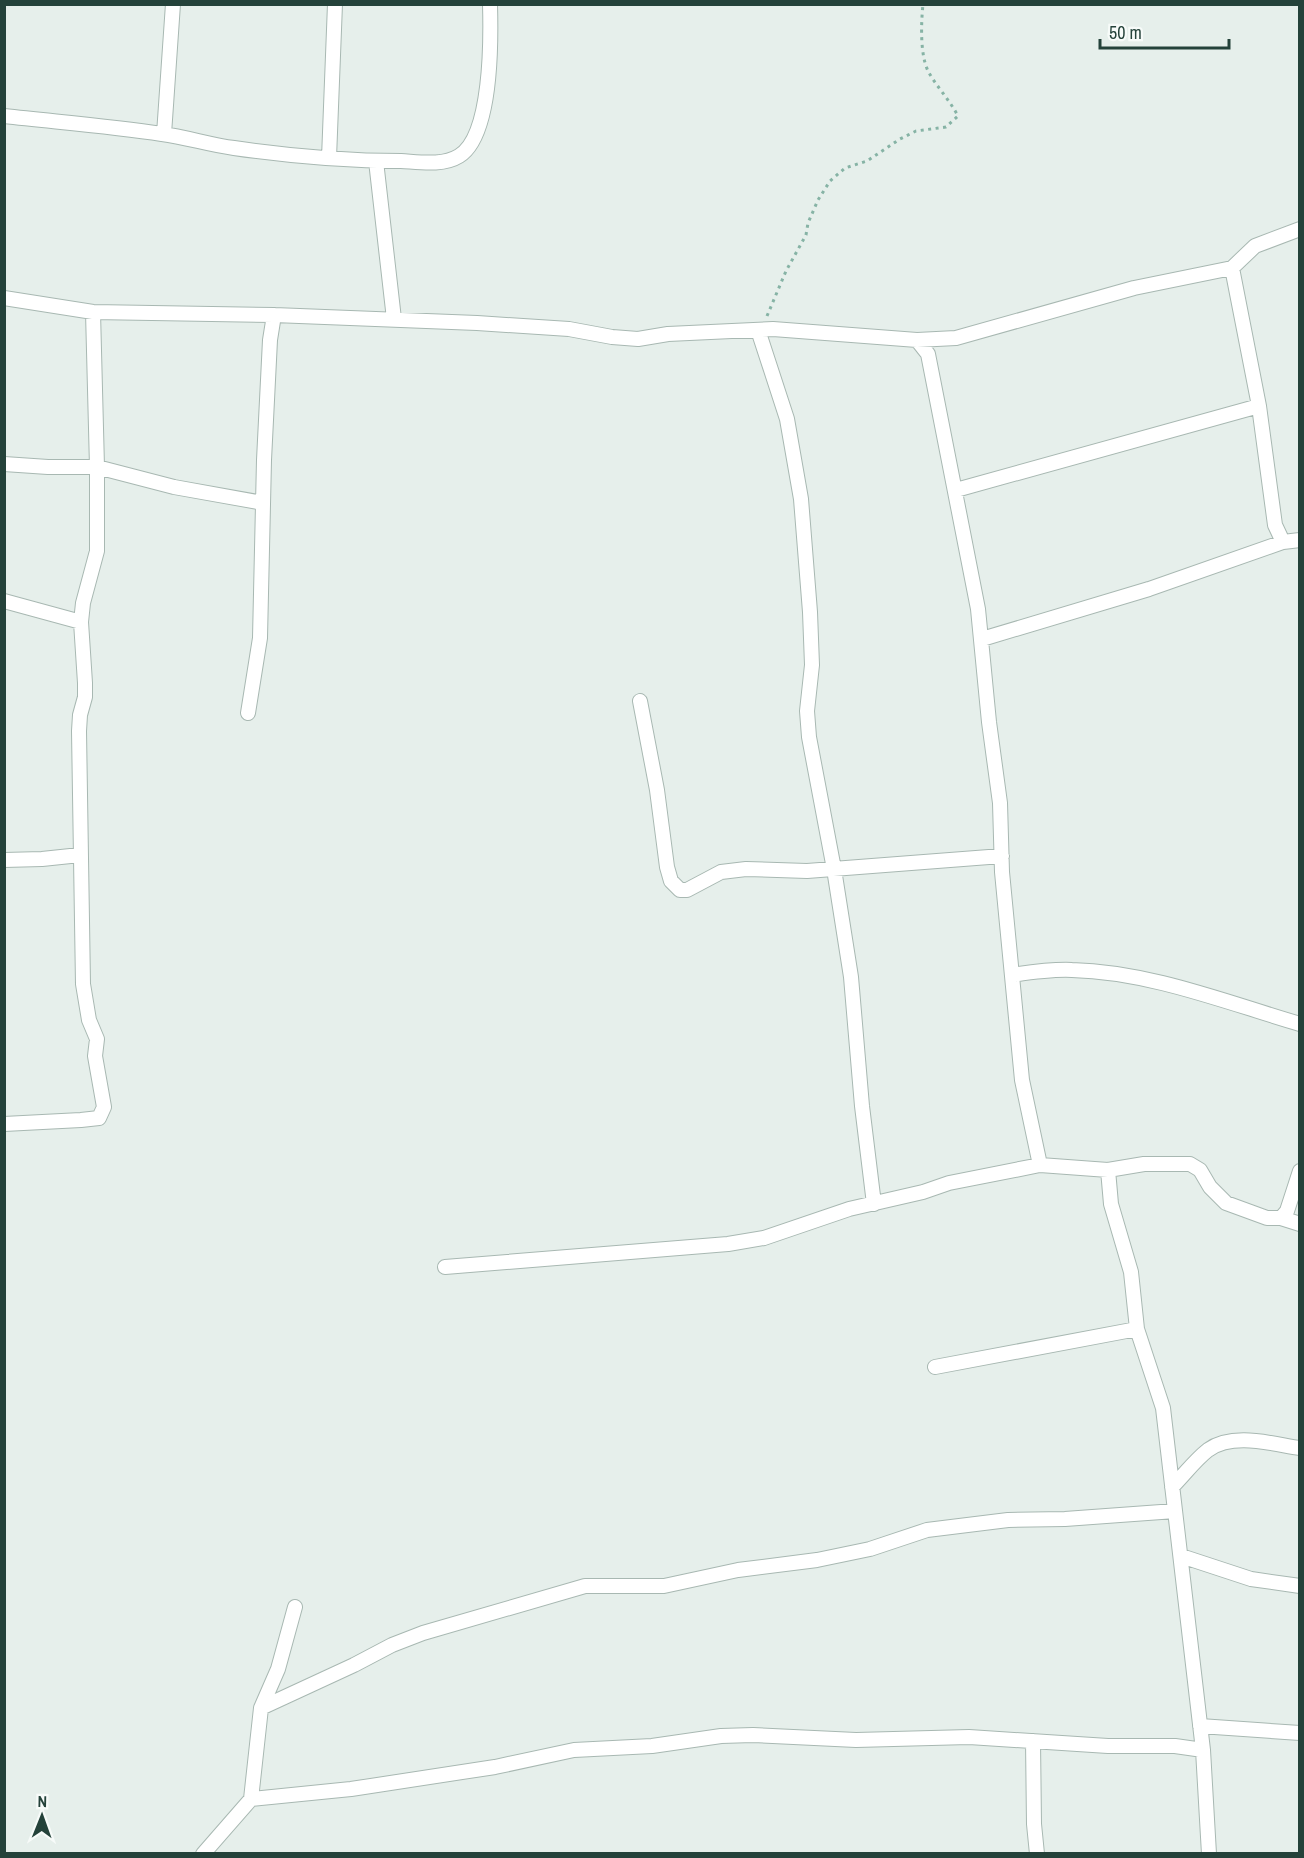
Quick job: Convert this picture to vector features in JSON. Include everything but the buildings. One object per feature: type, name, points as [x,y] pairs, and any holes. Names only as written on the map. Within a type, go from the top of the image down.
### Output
[{"type":"street","points":[[164,134],[173,4]]},
{"type":"street","points":[[329,158],[335,4]]},
{"type":"street","points":[[4,116],[164,134],[233,148],[329,158],[441,162],[460,155],[472,140],[482,120],[491,35],[490,4]]},
{"type":"street","points":[[376,161],[394,320]]},
{"type":"street","points":[[4,298],[93,312],[274,315],[394,320],[569,329],[638,339],[668,334],[758,330],[917,340],[956,338],[1134,288],[1232,268],[1255,246],[1299,229]]},
{"type":"street","points":[[1232,268],[1259,405],[1270,500],[1275,525],[1282,542]]},
{"type":"street","points":[[4,1124],[99,1118],[104,1107],[95,1056],[97,1039],[89,1020],[83,984],[80,855],[79,731],[85,697],[81,622],[83,603],[96,550],[97,467],[93,312]]},
{"type":"street","points":[[248,713],[261,638],[263,503],[270,340],[274,315]]},
{"type":"street","points":[[758,330],[787,419],[801,499],[812,665],[808,720],[851,977],[862,1106],[874,1204]]},
{"type":"street","points":[[917,340],[928,354],[978,609],[988,722],[1000,803],[1002,856],[1022,1080],[1040,1165]]},
{"type":"street","points":[[956,490],[1259,405]]},
{"type":"street","points":[[4,464],[97,467],[174,487],[263,503]]},
{"type":"street","points":[[982,639],[1149,589],[1282,542],[1299,540]]},
{"type":"street","points":[[4,601],[81,622]]},
{"type":"street","points":[[640,701],[657,790],[667,867],[671,881],[680,890],[687,890],[721,872],[746,869],[807,871],[1002,856]]},
{"type":"street","points":[[4,860],[80,855]]},
{"type":"street","points":[[1012,975],[1072,970],[1116,974],[1162,983],[1299,1024]]},
{"type":"street","points":[[446,1267],[728,1244],[764,1238],[849,1209],[923,1192],[949,1183],[1040,1165],[1108,1170],[1144,1164],[1190,1164],[1200,1170],[1210,1187],[1226,1203],[1267,1218],[1281,1218],[1299,1224]]},
{"type":"street","points":[[1108,1170],[1112,1204],[1131,1272],[1137,1329],[1163,1408],[1203,1750],[1209,1854]]},
{"type":"street","points":[[1281,1218],[1287,1211],[1299,1171]]},
{"type":"street","points":[[934,1367],[1137,1329]]},
{"type":"street","points":[[1172,1487],[1209,1450],[1228,1441],[1253,1441],[1299,1448]]},
{"type":"street","points":[[261,1708],[354,1665],[392,1644],[585,1586],[664,1586],[738,1570],[817,1560],[870,1549],[927,1530],[1008,1520],[1065,1519],[1175,1511]]},
{"type":"street","points":[[1180,1556],[1251,1579],[1299,1586]]},
{"type":"street","points":[[203,1854],[251,1799],[261,1708],[278,1669],[295,1607]]},
{"type":"street","points":[[1200,1726],[1299,1733]]},
{"type":"street","points":[[251,1799],[351,1789],[495,1767],[574,1750],[652,1746],[721,1736],[856,1740],[969,1737],[1108,1746],[1175,1746],[1203,1750]]},
{"type":"street","points":[[1033,1741],[1034,1824],[1037,1854]]},
{"type":"path","points":[[758,330],[786,271],[806,236],[808,223],[818,200],[830,181],[845,168],[867,161],[900,138],[916,131],[946,127],[958,116],[950,100],[928,71],[920,30],[923,4]]}]
